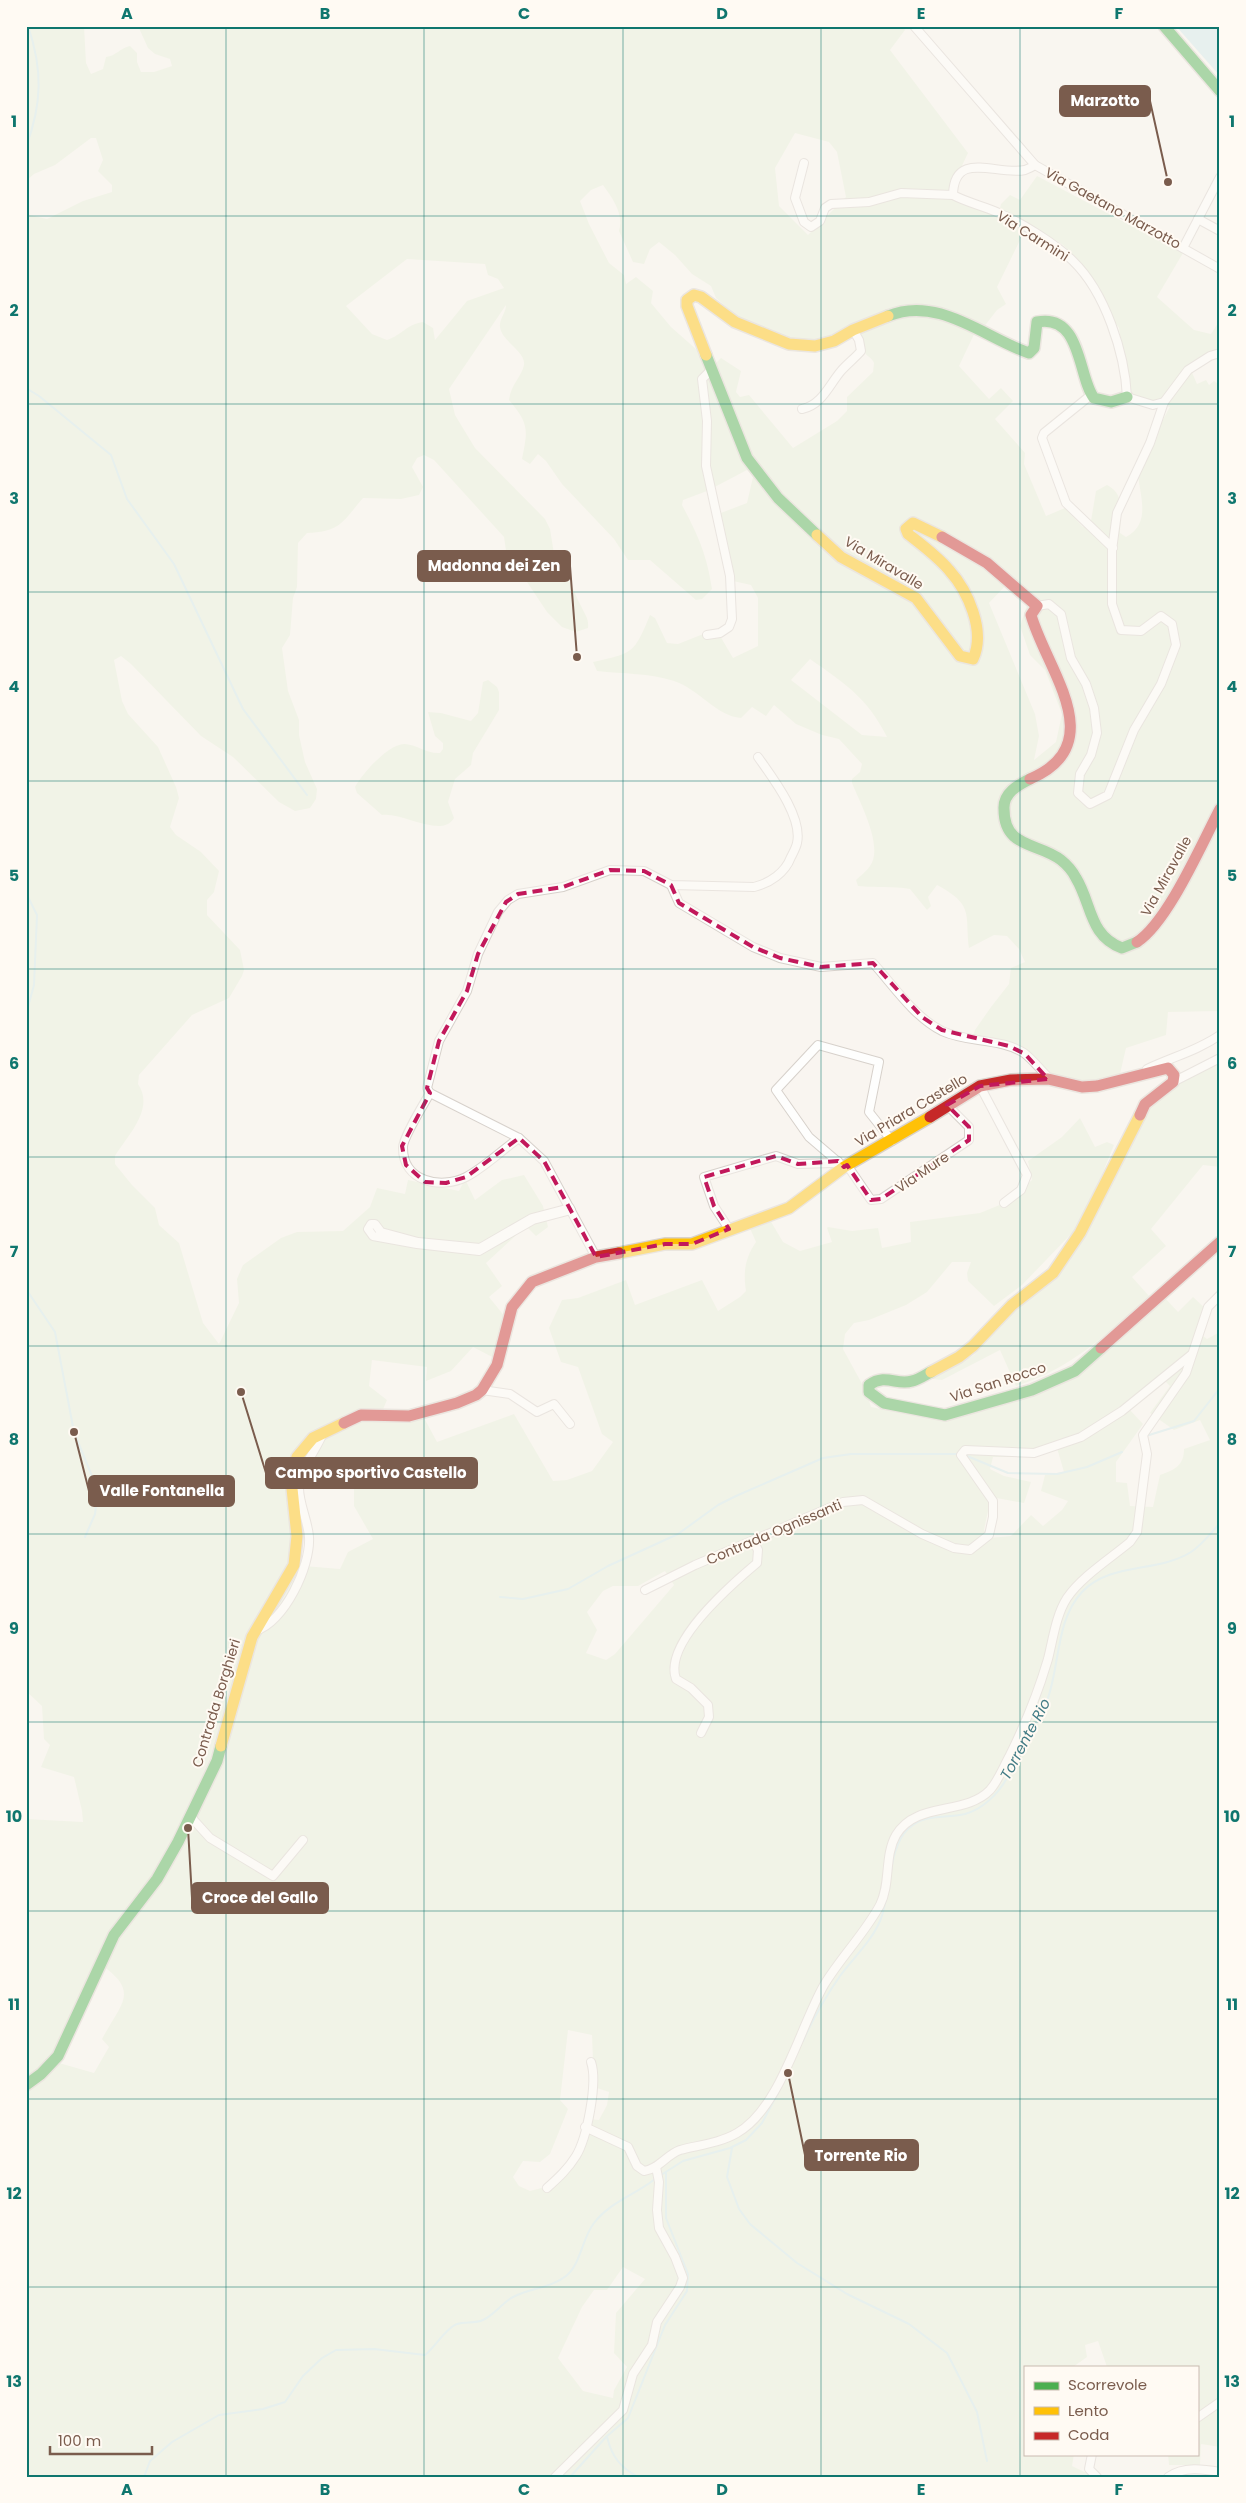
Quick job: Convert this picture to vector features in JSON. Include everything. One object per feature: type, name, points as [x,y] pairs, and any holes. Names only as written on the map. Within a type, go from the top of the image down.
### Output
[{"type":"street","name":"Via Gaetano Marzotto","points":[[914,26],[1035,165],[1220,268]]},
{"type":"street","points":[[1164,26],[1220,91]]},
{"type":"street","points":[[804,163],[795,198],[804,222],[811,227],[820,221],[825,208],[831,204],[869,202],[901,193],[953,195],[954,181],[962,171],[974,168],[1024,170],[1035,165]]},
{"type":"street","points":[[1183,248],[1220,176]]},
{"type":"street","name":"Via Carmini","points":[[953,195],[967,202],[1000,213],[1074,261],[1095,292],[1122,352],[1127,397]]},
{"type":"street","points":[[1198,219],[1220,231]]},
{"type":"street","name":"Via Miravalle","points":[[853,330],[834,340],[815,346],[788,344],[735,322],[701,297],[690,296],[687,306],[711,370],[721,388],[727,411],[747,458],[778,498],[841,557],[916,598],[960,656],[973,659],[977,654],[978,631],[968,604],[953,574],[908,534],[906,529],[910,524],[913,523],[925,527],[987,563],[1037,606],[1031,616],[1034,628],[1054,666],[1070,709],[1070,735],[1062,756],[1048,771],[1021,783],[1009,794],[1004,805],[1008,831],[1024,844],[1061,860],[1076,878],[1100,933],[1111,944],[1122,948],[1139,941],[1154,928],[1183,880],[1220,809]]},
{"type":"street","points":[[802,409],[808,408],[823,396],[837,375],[861,351],[859,340],[853,330],[902,310],[947,315],[967,322],[1006,345],[1029,353],[1034,348],[1037,322],[1051,321],[1061,328],[1080,356],[1087,389],[1091,395],[1104,402],[1118,402],[1127,397],[1153,405],[1164,402]]},
{"type":"street","points":[[1037,606],[1050,604],[1061,614],[1071,658],[1086,684],[1094,708],[1097,732],[1091,754],[1080,774],[1078,793],[1090,804],[1108,795],[1134,730],[1161,684],[1176,645],[1172,624],[1161,616],[1141,631],[1121,630],[1112,604],[1112,548],[1117,513],[1150,443],[1164,402],[1188,370],[1210,356],[1220,353]]},
{"type":"street","points":[[707,635],[720,633],[728,627],[732,619],[730,576],[706,466],[707,421],[702,379],[711,370]]},
{"type":"street","points":[[1091,395],[1044,433],[1042,438],[1066,502],[1112,548]]},
{"type":"street","points":[[570,1424],[554,1404],[537,1412],[510,1394],[482,1390],[497,1364],[512,1308],[521,1292],[532,1282],[547,1274],[596,1257],[544,1161],[519,1138],[430,1092],[427,1088],[439,1041],[468,991],[478,954],[498,912],[506,902],[518,894],[563,887],[610,870],[644,871],[671,885],[754,887],[767,884],[788,866],[798,842],[794,820],[786,798],[758,757]]},
{"type":"street","points":[[671,885],[679,903],[753,947],[780,958],[821,967],[873,963],[922,1017],[942,1030],[962,1037],[1009,1046],[1025,1054],[1046,1075],[1048,1080]]},
{"type":"street","points":[[1141,1074],[1174,1056],[1194,1051],[1220,1035]]},
{"type":"street","points":[[843,1164],[809,1137],[776,1090],[818,1046],[879,1062],[869,1112],[892,1141]]},
{"type":"street","points":[[1172,1082],[1220,1058]]},
{"type":"street","name":"Via Priara Castello","points":[[596,1257],[665,1244],[692,1244],[789,1208],[843,1164],[892,1141],[947,1104],[980,1086],[1011,1080],[1048,1080],[1082,1087],[1096,1086],[1168,1068],[1174,1075],[1172,1082]]},
{"type":"street","name":"Via San Rocco","points":[[1172,1082],[1150,1099],[1142,1109],[1080,1233],[1053,1273],[1012,1304],[974,1346],[959,1357],[911,1382],[891,1379],[876,1380],[869,1386],[869,1392],[884,1403],[944,1415],[1032,1390],[1075,1370],[1220,1242]]},
{"type":"street","points":[[980,1086],[1027,1175],[1021,1190],[1004,1203]]},
{"type":"street","points":[[430,1092],[402,1146],[406,1165],[425,1182],[446,1183],[466,1177],[519,1138]]},
{"type":"street","name":"Via Mure","points":[[843,1164],[871,1200],[881,1199],[969,1140],[969,1127],[947,1104]]},
{"type":"street","name":"Via Priara Castello","points":[[729,1229],[714,1206],[704,1177],[776,1156],[798,1164],[843,1164]]},
{"type":"street","points":[[570,1209],[533,1220],[480,1251],[418,1244],[373,1236],[368,1229],[372,1224],[375,1224],[381,1232],[418,1242],[480,1248],[532,1218],[570,1209]]},
{"type":"street","points":[[585,2127],[628,2147],[640,2170],[648,2171],[657,2170],[667,2157],[678,2151],[729,2138],[754,2120],[779,2084],[824,1986],[880,1904],[891,1845],[901,1827],[926,1813],[974,1800],[989,1791],[1023,1730],[1039,1690],[1058,1617],[1066,1599],[1076,1588],[1130,1542],[1137,1532],[1147,1454],[1143,1435],[1186,1373],[1208,1307],[1220,1295]]},
{"type":"street","name":"Contrada Ognissanti","points":[[645,1590],[695,1565],[843,1502],[863,1500],[922,1534],[954,1548],[970,1550],[989,1535],[993,1517],[993,1500],[961,1455],[965,1450],[1034,1453],[1081,1437],[1122,1412],[1191,1355]]},
{"type":"street","name":"Contrada Borghieri","points":[[26,2084],[41,2074],[58,2056],[114,1935],[157,1879],[217,1761],[252,1637],[294,1566],[297,1536],[291,1479],[297,1457],[313,1438],[361,1415],[410,1416],[457,1404],[482,1390]]},
{"type":"street","points":[[701,1733],[709,1717],[708,1705],[691,1688],[676,1679],[673,1671],[679,1652],[701,1614],[729,1586],[757,1563],[758,1550],[754,1541]]},
{"type":"street","points":[[190,1816],[210,1838],[273,1876],[304,1840]]},
{"type":"street","points":[[547,2188],[563,2174],[582,2144],[592,2098],[594,2071],[591,2062]]},
{"type":"street","points":[[555,2477],[623,2410],[633,2374],[652,2345],[657,2322],[680,2287],[683,2278],[675,2257],[659,2228],[656,2210],[659,2182],[657,2170]]},
{"type":"street","points":[[1198,2417],[1220,2402]]},
{"type":"street","points":[[1092,2456],[1089,2469],[1097,2477]]},
{"type":"street","points":[[1168,2477],[1174,2473],[1199,2469],[1220,2472]]},
{"type":"highlighted area","points":[[610,870],[644,871],[671,885],[679,903],[753,947],[780,958],[821,967],[873,963],[922,1017],[942,1030],[1009,1046],[1025,1054],[1048,1079],[980,1086],[947,1105],[969,1127],[969,1140],[881,1199],[871,1200],[847,1165],[844,1167],[838,1161],[798,1164],[776,1156],[704,1177],[714,1206],[729,1229],[692,1244],[665,1244],[596,1257],[544,1161],[519,1138],[466,1177],[446,1183],[425,1182],[406,1165],[402,1146],[430,1093],[427,1088],[439,1041],[467,991],[478,954],[506,902],[518,894],[563,887]]},
{"type":"green space","points":[[26,26],[84,26],[86,63],[91,74],[103,69],[106,57],[130,46],[137,53],[137,62],[141,72],[154,72],[172,66],[170,59],[155,54],[148,48],[138,26],[902,26],[905,30],[890,50],[968,153],[949,193],[999,212],[1001,204],[1010,195],[1020,200],[1037,176],[1183,253],[1157,297],[1194,330],[1211,334],[1220,320],[1220,352],[1214,350],[1190,368],[1197,384],[1206,380],[1209,385],[1214,381],[1220,385],[1220,1011],[1168,1012],[1166,1035],[1126,1048],[1120,1074],[1123,1074],[1111,1080],[1078,1083],[1043,1075],[1017,1053],[972,1039],[975,1030],[1009,984],[1011,968],[1025,962],[1019,949],[1007,936],[994,935],[969,948],[967,918],[962,904],[957,898],[937,885],[928,897],[931,906],[927,910],[910,889],[858,886],[856,880],[870,866],[874,858],[873,837],[852,783],[852,779],[860,772],[862,764],[839,739],[822,735],[796,724],[774,705],[766,716],[752,707],[741,718],[715,708],[692,690],[665,678],[597,671],[593,662],[617,656],[630,650],[635,645],[650,615],[655,618],[667,643],[678,644],[716,629],[733,658],[758,646],[758,598],[751,585],[733,581],[713,516],[747,503],[753,477],[747,470],[707,491],[683,500],[682,505],[701,546],[710,577],[712,589],[702,599],[696,600],[650,560],[628,560],[614,539],[562,484],[546,461],[538,454],[530,464],[522,459],[526,433],[525,427],[520,415],[509,400],[512,389],[523,369],[524,360],[505,337],[500,327],[506,305],[449,389],[455,415],[475,448],[545,519],[550,529],[556,566],[571,584],[588,622],[588,628],[576,632],[562,627],[547,612],[527,582],[516,570],[506,551],[504,537],[434,460],[424,455],[417,458],[412,467],[423,487],[419,495],[401,499],[363,498],[340,524],[327,530],[307,533],[298,543],[297,587],[293,598],[290,635],[282,648],[288,691],[299,720],[299,735],[305,762],[317,789],[316,799],[310,808],[295,811],[279,802],[233,757],[201,736],[131,664],[121,656],[114,660],[122,701],[128,714],[158,747],[176,787],[179,798],[170,827],[176,835],[201,852],[219,871],[214,892],[207,900],[207,915],[240,950],[244,970],[229,998],[192,1015],[139,1075],[138,1084],[142,1093],[143,1103],[142,1112],[138,1122],[115,1156],[115,1164],[132,1185],[155,1208],[159,1225],[179,1243],[203,1323],[219,1344],[239,1303],[237,1279],[243,1265],[281,1238],[297,1232],[343,1231],[370,1207],[377,1188],[405,1194],[408,1180],[459,1191],[465,1179],[475,1200],[502,1180],[524,1175],[543,1206],[548,1227],[536,1236],[526,1226],[486,1263],[502,1286],[489,1297],[506,1318],[498,1360],[473,1347],[451,1371],[426,1381],[427,1367],[372,1360],[369,1386],[387,1400],[380,1416],[422,1414],[437,1442],[514,1414],[553,1481],[567,1480],[592,1471],[613,1442],[602,1434],[578,1367],[561,1362],[549,1328],[562,1300],[578,1298],[626,1280],[635,1305],[702,1280],[718,1311],[746,1291],[746,1265],[749,1254],[756,1242],[749,1226],[770,1220],[783,1242],[800,1251],[832,1242],[828,1227],[852,1231],[878,1228],[882,1248],[911,1242],[910,1222],[980,1213],[1007,1202],[1032,1180],[1028,1161],[1062,1137],[1080,1118],[1095,1147],[1107,1142],[1114,1145],[1094,1194],[1072,1233],[1022,1285],[994,1306],[968,1281],[967,1273],[971,1262],[952,1262],[927,1292],[906,1305],[869,1320],[854,1323],[845,1334],[843,1349],[866,1391],[871,1407],[916,1416],[942,1418],[1039,1391],[1165,1298],[1178,1312],[1193,1297],[1207,1310],[1199,1333],[1207,1339],[1220,1332],[1220,2447],[1201,2444],[1200,2465],[1169,2465],[1168,2456],[1198,2456],[1198,2366],[1107,2366],[1098,2341],[1085,2345],[1087,2357],[1074,2366],[1024,2366],[1024,2456],[1074,2456],[1072,2466],[1095,2477],[26,2477],[26,1819],[83,1822],[74,1777],[41,1767],[50,1745],[44,1739],[42,1706],[26,1691],[26,214],[47,219],[83,201],[112,192],[112,185],[98,171],[103,160],[96,138],[91,138],[55,165],[34,174],[26,181]],"holes":[[[795,133],[829,142],[837,152],[846,197],[808,235],[779,206],[775,168]],[[603,185],[617,207],[620,219],[619,231],[633,262],[644,264],[650,249],[659,242],[675,255],[692,274],[711,286],[716,298],[762,339],[789,350],[802,352],[810,350],[816,340],[851,328],[856,330],[861,336],[865,353],[874,363],[873,372],[847,397],[847,411],[837,421],[793,448],[749,395],[740,397],[736,392],[741,371],[721,358],[714,365],[671,327],[651,303],[653,291],[636,277],[626,284],[624,275],[609,263],[589,224],[580,201],[591,190]],[[1025,230],[1041,231],[1063,245],[1086,269],[1103,304],[1119,328],[1129,396],[1170,407],[1158,429],[1140,454],[1138,476],[1142,499],[1141,520],[1136,529],[1126,537],[1120,533],[1121,506],[1119,499],[1113,489],[1107,485],[1096,491],[1091,521],[1083,527],[1065,508],[1046,516],[1024,464],[1025,453],[995,419],[1013,401],[1001,388],[989,399],[959,366],[978,326],[983,328],[997,310],[1006,304],[997,287]],[[407,259],[485,264],[488,275],[498,279],[504,288],[467,301],[435,340],[433,328],[423,322],[417,323],[387,340],[372,334],[346,306]],[[1006,585],[1027,605],[1020,626],[1030,655],[1045,670],[1062,714],[1056,742],[1034,760],[1039,736],[1035,714],[989,603]],[[810,659],[844,684],[863,701],[887,737],[862,735],[791,680]],[[1161,1377],[1170,1386],[1150,1413],[1174,1430],[1200,1420],[1210,1440],[1184,1449],[1184,1455],[1178,1466],[1160,1475],[1153,1507],[1130,1506],[1127,1483],[1116,1482],[1116,1462],[1143,1424],[1130,1410]],[[1057,1448],[1064,1472],[1045,1475],[1041,1491],[1068,1501],[1062,1510],[1043,1526],[1031,1515],[1011,1536],[990,1538],[984,1530],[991,1497],[1024,1503],[1031,1482],[1004,1476],[990,1469],[993,1457],[1031,1457]],[[299,1455],[324,1470],[354,1479],[354,1506],[373,1539],[348,1552],[340,1569],[292,1565]],[[665,1571],[674,1585],[615,1654],[606,1660],[586,1653],[597,1630],[587,1612],[603,1591],[613,1586],[638,1586]],[[100,1964],[120,1982],[124,1991],[124,1999],[102,2039],[109,2047],[94,2073],[52,2061]],[[568,2030],[592,2035],[594,2087],[609,2092],[607,2105],[599,2120],[589,2119],[575,2154],[559,2177],[547,2186],[530,2191],[519,2186],[513,2177],[523,2161],[540,2162],[550,2154],[568,2109],[560,2100]],[[623,2267],[645,2279],[616,2313],[614,2353],[627,2367],[614,2390],[613,2398],[583,2391],[558,2358],[582,2307],[594,2290],[607,2290]]]},
{"type":"green space","points":[[488,680],[497,687],[499,692],[499,710],[473,753],[471,765],[455,779],[448,802],[454,818],[448,824],[441,826],[431,825],[391,815],[382,815],[357,793],[355,787],[370,767],[391,748],[405,744],[440,753],[443,749],[443,743],[435,736],[428,712],[441,713],[471,721],[478,713],[483,682]]},
{"type":"green space","points":[[1220,1061],[1220,1167],[1203,1165],[1151,1229],[1166,1246],[1132,1277],[1149,1296],[1087,1349],[1036,1379],[1016,1386],[1000,1350],[942,1380],[931,1379],[974,1355],[1004,1317],[1081,1241],[1105,1199],[1137,1121],[1164,1082]]},
{"type":"water","points":[[1176,26],[1220,26],[1220,76]]},
{"type":"waterway","points":[[26,147],[35,116],[39,87],[36,57],[28,26]]},
{"type":"waterway","points":[[26,388],[39,396],[111,455],[127,499],[174,564],[243,709],[307,795]]},
{"type":"waterway","points":[[26,893],[37,915],[34,985],[26,1014]]},
{"type":"waterway","points":[[26,1289],[55,1332],[74,1432],[98,1491],[95,1514],[85,1537]]},
{"type":"waterway","points":[[1146,1436],[1194,1421],[1220,1388]]},
{"type":"waterway","points":[[967,1456],[1008,1473],[1057,1474],[1087,1467],[1122,1452]]},
{"type":"waterway","points":[[500,1597],[523,1599],[568,1589],[608,1566],[678,1534],[718,1505],[823,1458],[851,1454],[957,1454]]},
{"type":"waterway","name":"Torrente Rio","points":[[803,2041],[830,1991],[845,1969],[867,1943],[880,1921],[884,1910],[893,1859],[897,1847],[908,1829],[921,1821],[935,1817],[965,1814],[978,1809],[995,1795],[1010,1773],[1046,1703],[1052,1685],[1067,1615],[1082,1592],[1106,1576],[1178,1559],[1199,1546],[1220,1523]]},
{"type":"waterway","name":"Torrente Rio","points":[[661,2175],[683,2161],[730,2148],[746,2140],[762,2123],[778,2093]]},
{"type":"waterway","points":[[732,2148],[727,2177],[739,2209],[750,2224],[797,2263],[847,2294],[909,2324],[947,2353],[977,2412],[987,2461]]},
{"type":"waterway","points":[[570,2477],[606,2437],[628,2418],[665,2325],[687,2291],[688,2274],[666,2218],[666,2172]]},
{"type":"waterway","name":"Torrente Rio","points":[[144,2477],[150,2461],[172,2442],[219,2415],[263,2409],[285,2402],[303,2376],[322,2358],[336,2350],[374,2349],[425,2355],[453,2326],[460,2323],[483,2320],[513,2297],[560,2280],[575,2265],[590,2229],[600,2216],[615,2204],[655,2179]]},
{"type":"waterway","points":[[607,2437],[614,2456],[626,2469],[638,2477]]},
{"type":"traffic: fast","points":[[1164,26],[1220,91]]},
{"type":"traffic: fast","points":[[888,316],[907,311],[925,311],[943,315],[961,321],[1029,353],[1034,348],[1037,322],[1052,322],[1063,327],[1071,337],[1089,389],[1094,398],[1111,402],[1127,397]]},
{"type":"traffic: fast","points":[[706,355],[747,458],[778,498],[817,535]]},
{"type":"traffic: fast","points":[[1030,779],[1012,790],[1004,803],[1006,822],[1010,831],[1024,843],[1052,854],[1067,866],[1081,888],[1097,927],[1111,943],[1122,948],[1137,942]]},
{"type":"traffic: fast","points":[[931,1372],[917,1380],[907,1382],[881,1380],[869,1385],[869,1392],[884,1403],[945,1415],[1032,1390],[1075,1371],[1101,1348]]},
{"type":"traffic: fast","points":[[26,2085],[41,2074],[58,2056],[114,1935],[157,1879],[178,1842],[217,1761],[221,1746]]},
{"type":"traffic: slow","points":[[706,355],[687,306],[687,300],[694,295],[701,297],[735,322],[789,344],[815,346],[834,341],[853,330],[888,316]]},
{"type":"traffic: slow","points":[[817,535],[841,557],[916,598],[960,656],[973,659],[976,648],[976,624],[963,589],[949,570],[908,534],[906,529],[913,523],[942,537]]},
{"type":"traffic: slow","points":[[931,1372],[959,1357],[973,1346],[1012,1305],[1053,1273],[1080,1233],[1140,1115]]},
{"type":"traffic: slow","points":[[619,1253],[665,1244],[692,1244],[789,1208],[844,1167],[930,1117]]},
{"type":"traffic: slow","points":[[221,1746],[252,1637],[294,1565],[297,1536],[291,1479],[297,1457],[313,1438],[344,1423]]},
{"type":"traffic: jam","points":[[942,537],[987,563],[1037,606],[1031,615],[1059,681],[1067,704],[1070,726],[1067,746],[1054,764],[1030,779]]},
{"type":"traffic: jam","points":[[1137,942],[1161,918],[1194,861],[1220,809]]},
{"type":"traffic: jam","points":[[930,1117],[980,1086],[1011,1080],[1048,1079],[1082,1087],[1097,1086],[1168,1068],[1174,1075],[1173,1082],[1145,1104],[1140,1115]]},
{"type":"traffic: jam","points":[[1101,1348],[1220,1242]]},
{"type":"traffic: jam","points":[[344,1423],[361,1415],[409,1416],[457,1403],[476,1395],[482,1390],[497,1365],[512,1307],[532,1282],[596,1257],[619,1253]]},
{"type":"place","name":"Marzotto","points":[[1168,182]]},
{"type":"place","name":"Madonna dei Zen","points":[[577,657]]},
{"type":"place","name":"Campo sportivo Castello","points":[[241,1392]]},
{"type":"place","name":"Valle Fontanella","points":[[74,1432]]},
{"type":"place","name":"Croce del Gallo","points":[[188,1828]]},
{"type":"place","name":"Torrente Rio","points":[[788,2073]]}]
